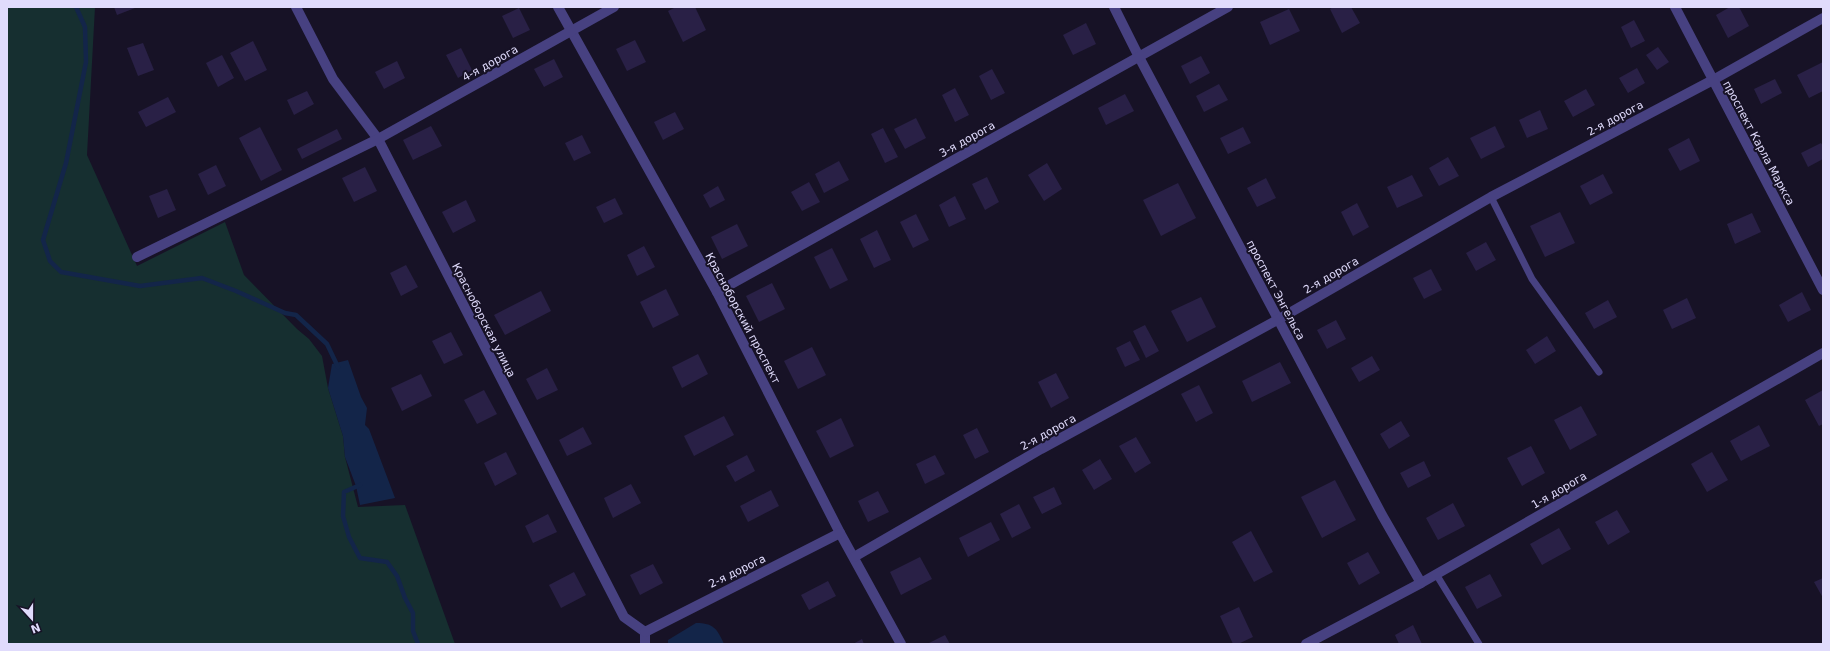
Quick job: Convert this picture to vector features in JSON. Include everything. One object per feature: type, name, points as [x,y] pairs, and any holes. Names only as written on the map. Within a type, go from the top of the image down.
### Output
[{"type":"street","name":"Красноборская улица","points":[[296,7],[334,79],[378,139],[624,617],[645,632]]},
{"type":"street","name":"Красноборский проспект","points":[[558,7],[717,292],[840,533],[901,644]]},
{"type":"street","name":"4-я дорога","points":[[136,258],[378,139],[614,7]]},
{"type":"street","name":"проспект Энгельса","points":[[1114,7],[1139,57],[1382,515],[1421,583]]},
{"type":"street","name":"3-я дорога","points":[[717,292],[1228,7]]},
{"type":"street","name":"проспект Карла Маркса","points":[[1675,7],[1823,290]]},
{"type":"street","name":"2-я дорога","points":[[854,557],[1041,449],[1279,319],[1491,197],[1713,80],[1823,18]]},
{"type":"street","name":"1-я дорога","points":[[1306,644],[1421,583],[1823,353]]},
{"type":"street","name":"2-я дорога","points":[[645,632],[840,533]]},
{"type":"street","points":[[645,632],[645,644]]},
{"type":"lane","points":[[1491,197],[1532,279],[1599,372]]},
{"type":"lane","points":[[1436,574],[1479,644]]},
{"type":"green space","points":[[7,7],[95,7],[87,155],[137,266],[225,222],[244,275],[297,329],[309,339],[322,356],[328,388],[343,436],[345,457],[358,507],[405,505],[455,644],[7,644]]},
{"type":"water","points":[[348,360],[361,397],[367,408],[365,425],[369,429],[395,498],[360,505],[356,486],[345,457],[343,436],[328,388],[332,364]]},
{"type":"water","points":[[696,623],[707,624],[714,628],[724,644],[668,644],[668,640]]},
{"type":"building","points":[[114,7],[135,7],[135,8],[117,15]]},
{"type":"building","points":[[676,7],[695,7],[706,30],[683,42],[668,11]]},
{"type":"building","points":[[1333,7],[1351,7],[1360,23],[1342,33],[1330,9]]},
{"type":"building","points":[[1730,7],[1739,7],[1749,26],[1728,38],[1716,15]]},
{"type":"building","points":[[519,8],[530,30],[513,38],[502,16]]},
{"type":"building","points":[[1289,9],[1300,31],[1270,45],[1260,22]]},
{"type":"building","points":[[1634,20],[1645,41],[1631,48],[1621,27]]},
{"type":"building","points":[[1086,23],[1096,44],[1073,55],[1063,35]]},
{"type":"building","points":[[635,40],[646,62],[627,71],[616,49]]},
{"type":"building","points":[[253,41],[267,70],[245,81],[230,53]]},
{"type":"building","points":[[143,43],[154,70],[138,76],[127,48]]},
{"type":"building","points":[[1658,47],[1669,62],[1657,70],[1646,55]]},
{"type":"building","points":[[461,48],[472,70],[458,78],[446,55]]},
{"type":"building","points":[[222,55],[234,78],[218,87],[206,63]]},
{"type":"building","points":[[1201,56],[1210,73],[1190,84],[1181,66]]},
{"type":"building","points":[[554,59],[563,77],[544,87],[534,69]]},
{"type":"building","points":[[397,61],[405,78],[384,89],[375,72]]},
{"type":"building","points":[[1823,62],[1823,91],[1809,98],[1797,75]]},
{"type":"building","points":[[1637,68],[1645,83],[1628,93],[1619,78]]},
{"type":"building","points":[[992,69],[1005,93],[991,100],[979,76]]},
{"type":"building","points":[[1775,79],[1782,93],[1761,104],[1754,89]]},
{"type":"building","points":[[1219,84],[1228,100],[1204,112],[1196,96]]},
{"type":"building","points":[[955,88],[969,115],[955,122],[942,95]]},
{"type":"building","points":[[1586,89],[1595,105],[1573,117],[1564,101]]},
{"type":"building","points":[[307,91],[314,104],[294,115],[287,100]]},
{"type":"building","points":[[1125,94],[1134,111],[1106,125],[1098,108]]},
{"type":"building","points":[[168,97],[176,112],[146,127],[138,112]]},
{"type":"building","points":[[1540,110],[1548,129],[1527,138],[1519,120]]},
{"type":"building","points":[[675,112],[684,129],[663,140],[654,122]]},
{"type":"building","points":[[916,118],[926,138],[905,149],[894,129]]},
{"type":"building","points":[[431,126],[442,146],[413,160],[403,140]]},
{"type":"building","points":[[1495,126],[1505,147],[1481,159],[1470,138]]},
{"type":"building","points":[[260,127],[282,170],[261,181],[239,138]]},
{"type":"building","points":[[1243,127],[1251,143],[1228,154],[1220,138]]},
{"type":"building","points":[[883,128],[898,157],[885,163],[871,134]]},
{"type":"building","points":[[337,129],[342,139],[302,159],[297,149]]},
{"type":"building","points":[[582,135],[591,153],[574,161],[565,143]]},
{"type":"building","points":[[1689,138],[1700,161],[1680,171],[1668,149]]},
{"type":"building","points":[[1821,143],[1823,146],[1823,159],[1808,167],[1801,153]]},
{"type":"building","points":[[1448,157],[1459,176],[1439,186],[1429,168]]},
{"type":"building","points":[[839,161],[849,180],[824,193],[815,174]]},
{"type":"building","points":[[1047,163],[1062,189],[1044,201],[1028,175]]},
{"type":"building","points":[[216,165],[226,186],[208,195],[198,174]]},
{"type":"building","points":[[365,167],[377,191],[354,202],[342,178]]},
{"type":"building","points":[[1603,174],[1613,193],[1590,205],[1580,186]]},
{"type":"building","points":[[1412,175],[1423,196],[1397,208],[1387,187]]},
{"type":"building","points":[[987,177],[999,202],[985,210],[972,184]]},
{"type":"building","points":[[1266,178],[1276,198],[1257,207],[1247,188]]},
{"type":"building","points":[[809,182],[820,202],[802,211],[791,192]]},
{"type":"building","points":[[1178,183],[1196,218],[1161,236],[1143,200]]},
{"type":"building","points":[[718,186],[725,200],[710,208],[703,195]]},
{"type":"building","points":[[167,189],[176,210],[158,218],[149,196]]},
{"type":"building","points":[[955,196],[966,219],[949,227],[939,205]]},
{"type":"building","points":[[615,198],[623,214],[604,223],[596,207]]},
{"type":"building","points":[[466,200],[476,221],[453,233],[442,212]]},
{"type":"building","points":[[1357,203],[1369,227],[1353,236],[1341,212]]},
{"type":"building","points":[[1560,212],[1575,243],[1545,257],[1530,226]]},
{"type":"building","points":[[1752,213],[1761,232],[1735,244],[1727,224]]},
{"type":"building","points":[[916,214],[929,240],[913,248],[900,222]]},
{"type":"building","points":[[737,224],[748,246],[722,259],[711,237]]},
{"type":"building","points":[[877,230],[891,260],[874,268],[860,239]]},
{"type":"building","points":[[1486,242],[1496,260],[1476,271],[1466,253]]},
{"type":"building","points":[[644,246],[655,267],[637,276],[627,255]]},
{"type":"building","points":[[832,248],[848,280],[830,289],[814,257]]},
{"type":"building","points":[[406,265],[418,287],[401,296],[390,273]]},
{"type":"building","points":[[1431,269],[1442,290],[1424,299],[1413,278]]},
{"type":"building","points":[[772,283],[785,309],[759,322],[746,296]]},
{"type":"building","points":[[666,289],[679,315],[653,328],[640,302]]},
{"type":"building","points":[[541,291],[551,311],[505,335],[494,315]]},
{"type":"building","points":[[1802,292],[1811,310],[1788,322],[1779,305]]},
{"type":"building","points":[[1201,297],[1216,327],[1187,342],[1171,311]]},
{"type":"building","points":[[1687,298],[1696,318],[1672,329],[1663,310]]},
{"type":"building","points":[[1608,300],[1617,317],[1594,329],[1585,313]]},
{"type":"building","points":[[1336,320],[1346,339],[1327,349],[1317,330]]},
{"type":"building","points":[[1145,325],[1159,351],[1146,358],[1133,331]]},
{"type":"building","points":[[451,332],[463,355],[444,364],[432,341]]},
{"type":"building","points":[[1547,336],[1556,351],[1535,364],[1526,350]]},
{"type":"building","points":[[1130,341],[1140,360],[1125,367],[1116,348]]},
{"type":"building","points":[[812,347],[826,375],[798,389],[784,361]]},
{"type":"building","points":[[698,354],[708,374],[682,388],[672,367]]},
{"type":"building","points":[[1372,356],[1380,370],[1359,382],[1351,368]]},
{"type":"building","points":[[1280,362],[1291,383],[1252,402],[1242,381]]},
{"type":"building","points":[[547,368],[558,390],[537,400],[526,379]]},
{"type":"building","points":[[1056,373],[1069,398],[1051,408],[1038,382]]},
{"type":"building","points":[[421,374],[432,396],[402,411],[391,388]]},
{"type":"building","points":[[1199,385],[1213,413],[1196,422],[1181,394]]},
{"type":"building","points":[[484,390],[497,414],[477,424],[464,400]]},
{"type":"building","points":[[1823,390],[1823,424],[1819,426],[1805,400]]},
{"type":"building","points":[[1581,406],[1597,435],[1570,450],[1554,420]]},
{"type":"building","points":[[724,416],[734,435],[694,456],[684,436]]},
{"type":"building","points":[[841,418],[854,446],[830,458],[816,431]]},
{"type":"building","points":[[1401,421],[1410,436],[1389,449],[1380,434]]},
{"type":"building","points":[[1759,425],[1770,446],[1741,461],[1730,441]]},
{"type":"building","points":[[583,427],[592,444],[567,456],[559,440]]},
{"type":"building","points":[[977,428],[989,452],[975,459],[963,435]]},
{"type":"building","points":[[1136,437],[1151,463],[1135,473],[1119,446]]},
{"type":"building","points":[[1531,446],[1545,473],[1522,486],[1507,458]]},
{"type":"building","points":[[506,452],[517,474],[495,486],[484,463]]},
{"type":"building","points":[[1712,452],[1728,480],[1707,492],[1691,464]]},
{"type":"building","points":[[747,455],[755,471],[735,482],[726,466]]},
{"type":"building","points":[[935,455],[945,474],[925,484],[916,464]]},
{"type":"building","points":[[1100,459],[1112,479],[1094,490],[1082,470]]},
{"type":"building","points":[[1424,461],[1431,476],[1408,488],[1400,473]]},
{"type":"building","points":[[1335,480],[1356,520],[1322,538],[1301,497]]},
{"type":"building","points":[[631,484],[641,503],[613,518],[604,498]]},
{"type":"building","points":[[1054,487],[1062,504],[1042,514],[1033,497]]},
{"type":"building","points":[[771,490],[779,506],[748,522],[740,506]]},
{"type":"building","points":[[878,491],[889,512],[868,522],[858,501]]},
{"type":"building","points":[[1453,503],[1465,526],[1438,540],[1426,518]]},
{"type":"building","points":[[1019,504],[1031,528],[1012,538],[1000,514]]},
{"type":"building","points":[[1617,510],[1630,532],[1608,545],[1595,522]]},
{"type":"building","points":[[548,514],[557,532],[533,543],[525,526]]},
{"type":"building","points":[[991,522],[1000,540],[968,557],[959,538]]},
{"type":"building","points":[[1559,528],[1571,549],[1542,565],[1530,544]]},
{"type":"building","points":[[1251,531],[1273,572],[1254,582],[1232,542]]},
{"type":"building","points":[[1368,552],[1380,573],[1359,585],[1347,563]]},
{"type":"building","points":[[920,557],[932,579],[901,595],[890,572]]},
{"type":"building","points":[[653,564],[663,583],[640,595],[630,575]]},
{"type":"building","points":[[574,572],[586,595],[561,608],[549,585]]},
{"type":"building","points":[[1490,574],[1502,596],[1477,609],[1465,587]]},
{"type":"building","points":[[1823,578],[1823,598],[1814,582]]},
{"type":"building","points":[[828,581],[836,596],[809,610],[801,595]]},
{"type":"building","points":[[1239,607],[1253,637],[1238,644],[1233,644],[1220,616]]},
{"type":"building","points":[[1413,625],[1422,644],[1399,644],[1395,635]]},
{"type":"building","points":[[945,635],[950,644],[927,644]]},
{"type":"building","points":[[862,639],[864,644],[853,644]]},
{"type":"waterway","points":[[76,7],[85,27],[86,62],[66,163],[43,240],[50,261],[61,272],[140,286],[202,278],[236,291],[285,313],[296,315],[327,344],[338,367]]},
{"type":"waterway","points":[[360,485],[344,492],[343,516],[349,537],[360,558],[387,562],[397,576],[405,598],[413,613],[413,631],[418,644]]}]
